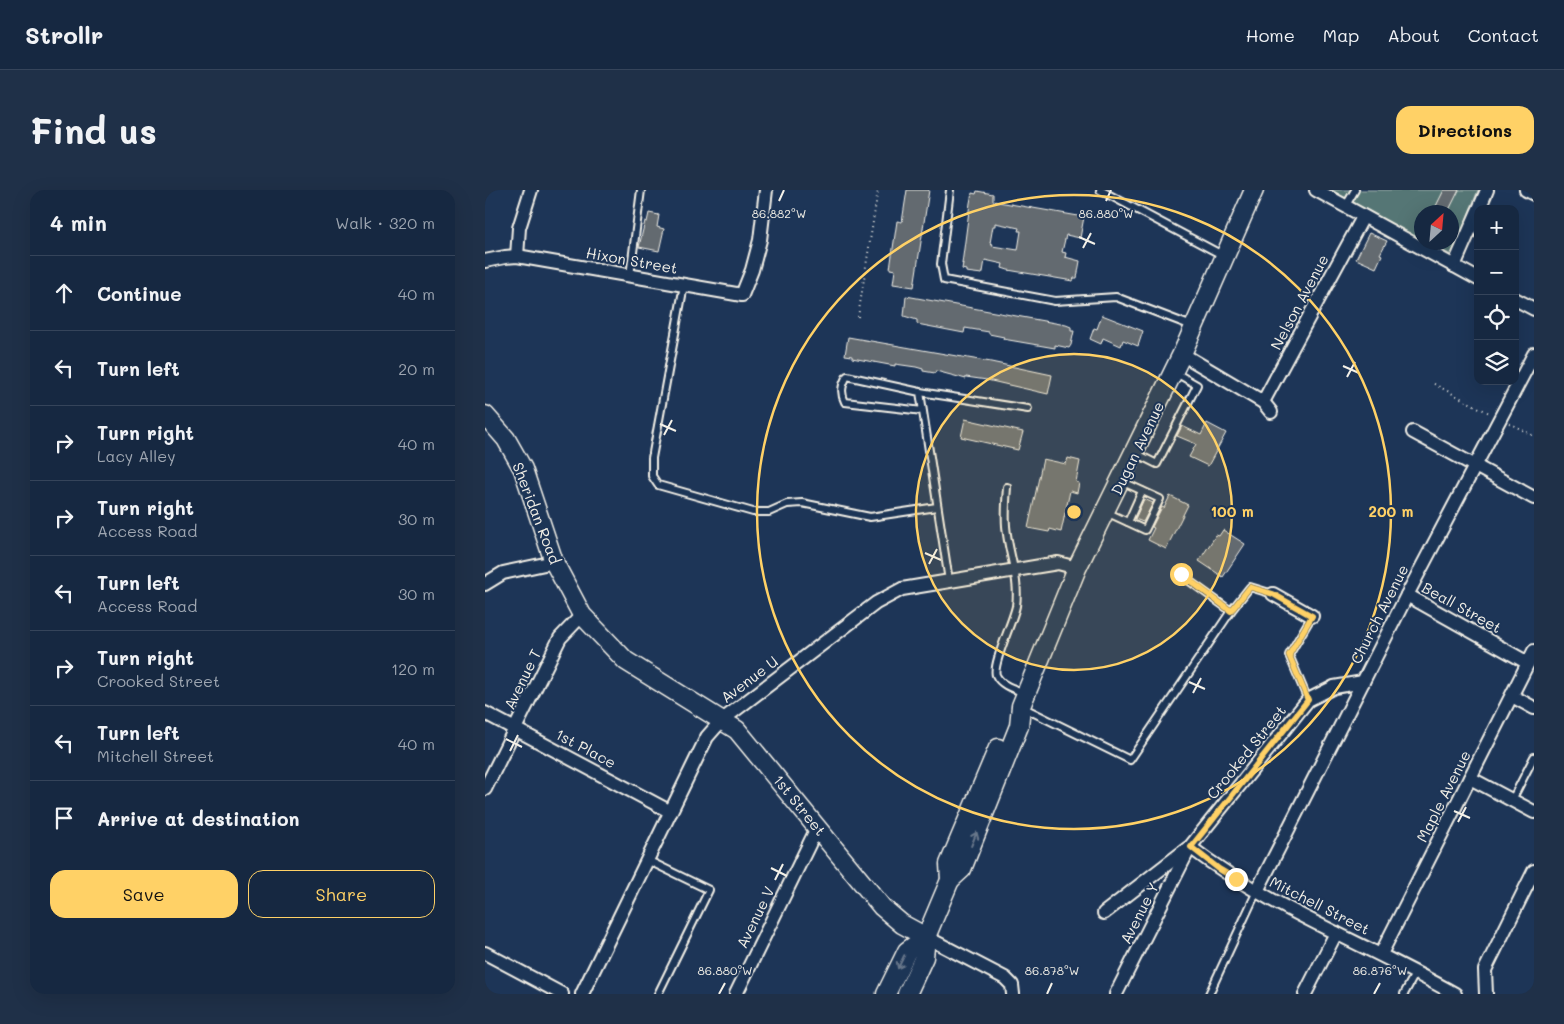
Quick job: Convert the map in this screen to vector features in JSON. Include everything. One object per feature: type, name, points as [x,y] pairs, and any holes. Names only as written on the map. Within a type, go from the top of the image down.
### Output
[{"type":"main road","name":"Dugan Avenue","points":[[907,994],[924,957],[927,938],[950,880],[949,864],[1009,721],[1023,700],[1077,568],[1182,354],[1254,190]]},
{"type":"main road","name":"Sheridan Road","points":[[485,415],[506,439],[523,469],[555,562],[582,614]]},
{"type":"main road","name":"1st Street","points":[[582,614],[626,661],[737,730],[882,907],[902,924],[927,938]]},
{"type":"main road","points":[[886,994],[907,951],[927,938]]},
{"type":"street","points":[[517,256],[519,228],[531,190]]},
{"type":"street","name":"Hixon Street","points":[[485,261],[517,256],[742,295],[752,270],[760,240],[767,190]]},
{"type":"street","points":[[1316,190],[1474,277]]},
{"type":"street","points":[[1480,205],[1487,190]]},
{"type":"street","points":[[1526,190],[1534,194]]},
{"type":"street","name":"Nelson Avenue","points":[[1263,402],[1363,217]]},
{"type":"street","points":[[1454,266],[1474,219]]},
{"type":"street","points":[[1519,301],[1534,309]]},
{"type":"street","points":[[1182,354],[1263,402],[1271,412]]},
{"type":"street","name":"Church Avenue","points":[[1257,891],[1407,595],[1534,354]]},
{"type":"street","points":[[1413,432],[1534,498]]},
{"type":"street","points":[[485,584],[503,572],[555,562]]},
{"type":"street","name":"Avenue U","points":[[582,994],[707,737],[721,721],[876,603],[901,589],[1058,563],[1077,568]]},
{"type":"street","points":[[1273,594],[1312,616]]},
{"type":"street","name":"Beall Street","points":[[1407,595],[1531,657]]},
{"type":"street","name":"Avenue T","points":[[485,789],[560,638],[582,614]]},
{"type":"street","name":"Maple Avenue","points":[[1381,954],[1531,657]]},
{"type":"street","name":"Crooked Street","points":[[1191,847],[1308,700],[1333,687],[1363,682]]},
{"type":"street","points":[[1512,696],[1534,708]]},
{"type":"street","name":"1st Place","points":[[485,712],[671,812]]},
{"type":"street","points":[[1471,778],[1534,812]]},
{"type":"street","name":"Avenue V","points":[[736,994],[817,828]]},
{"type":"street","points":[[1104,913],[1191,847]]},
{"type":"street","name":"Mitchell Street","points":[[1191,847],[1219,869],[1257,891],[1335,934],[1381,954],[1455,994]]},
{"type":"street","name":"Avenue Y","points":[[1117,994],[1191,847]]},
{"type":"street","points":[[1486,994],[1485,970],[1534,872]]},
{"type":"street","points":[[1305,994],[1335,934]]},
{"type":"street","name":"1st Street","points":[[927,938],[1005,978],[1012,985],[1013,994]]},
{"type":"street","points":[[485,953],[562,994]]},
{"type":"lane","points":[[630,276],[641,190]]},
{"type":"lane","points":[[950,190],[941,264],[944,280],[1055,301],[1116,297],[1194,326]]},
{"type":"lane","points":[[1100,190],[1225,256]]},
{"type":"lane","points":[[1345,207],[1355,190]]},
{"type":"lane","points":[[684,285],[652,458],[651,476],[658,485],[753,512],[769,512],[787,504],[802,503],[870,517],[937,507]]},
{"type":"lane","points":[[1134,452],[1157,464],[1197,385],[1173,372]]},
{"type":"lane","points":[[923,411],[845,402],[842,395],[842,385],[847,376],[920,392],[1028,409]]},
{"type":"lane","points":[[920,392],[949,581]]},
{"type":"lane","points":[[1105,512],[1145,530],[1160,499],[1120,481]]},
{"type":"lane","points":[[1007,487],[1006,526],[1015,570],[1016,603],[1012,622],[995,668],[996,676],[1023,700],[1129,760],[1231,611],[1250,587],[1273,594]]},
{"type":"lane","points":[[1128,522],[1142,491]]},
{"type":"lane","points":[[1181,574],[1231,611]]},
{"type":"lane","points":[[1308,700],[1289,655],[1312,616]]},
{"type":"lane","points":[[1512,800],[1534,757]]},
{"type":"lane","points":[[647,860],[709,890],[657,994]]},
{"type":"lane","points":[[1209,994],[1257,891]]},
{"type":"lane","points":[[1404,994],[1416,972]]},
{"type":"path","points":[[858,317],[878,190]]},
{"type":"path","points":[[1434,384],[1534,436]]},
{"type":"green space","points":[[1329,190],[1478,190],[1459,238],[1459,205],[1414,205],[1414,236]]},
{"type":"green space","points":[[1442,250],[1454,250],[1452,255]]},
{"type":"building","points":[[907,190],[929,190],[914,287],[893,284],[895,270],[890,269],[897,221],[902,222]]},
{"type":"building","points":[[1444,190],[1459,190],[1452,205],[1436,205]]},
{"type":"building","points":[[977,191],[993,194],[993,201],[1084,217],[1080,238],[1066,235],[1062,252],[1066,253],[1065,257],[1080,261],[1077,278],[1074,278],[1073,281],[1008,270],[1002,268],[1003,264],[985,260],[982,274],[966,272],[966,270],[962,269],[970,203],[972,193],[976,194]],"holes":[[[995,223],[1019,228],[1018,231],[1021,231],[1018,250],[992,246],[993,244],[990,243]]]},
{"type":"building","points":[[649,213],[659,215],[657,227],[664,229],[659,251],[639,247],[645,221],[647,222]]},
{"type":"building","points":[[1369,233],[1387,241],[1380,254],[1382,255],[1376,268],[1356,259]]},
{"type":"building","points":[[906,296],[1066,325],[1071,327],[1071,331],[1074,331],[1071,345],[1069,348],[1055,345],[1055,348],[1003,339],[1004,337],[989,334],[989,332],[965,328],[964,333],[917,324],[917,320],[904,316]]},
{"type":"building","points":[[1102,315],[1143,331],[1138,346],[1123,340],[1121,346],[1103,338],[1101,344],[1090,339],[1094,328],[1097,329]]},
{"type":"building","points":[[848,337],[991,362],[1052,375],[1048,394],[987,380],[966,377],[966,379],[936,371],[935,373],[923,371],[923,369],[916,367],[895,364],[895,366],[852,358],[852,356],[845,355]]},
{"type":"building","points":[[965,419],[1023,432],[1018,450],[961,437]]},
{"type":"building","points":[[1207,423],[1226,433],[1208,466],[1189,457],[1196,444],[1177,436],[1182,426],[1201,435]]},
{"type":"building","points":[[1068,458],[1080,461],[1076,482],[1079,483],[1077,493],[1070,491],[1061,532],[1050,529],[1049,532],[1028,528],[1043,459],[1066,464]]},
{"type":"building","points":[[1170,496],[1188,505],[1166,549],[1148,540],[1162,507],[1164,508]]},
{"type":"building","points":[[1144,499],[1153,503],[1143,522],[1135,519]]},
{"type":"building","points":[[1223,530],[1245,544],[1223,577],[1199,561],[1216,535],[1219,536]]},
{"type":"route","points":[[1181,574],[1231,611],[1250,587],[1273,594],[1312,616],[1289,655],[1308,700],[1191,847],[1219,869],[1236,879]]}]
